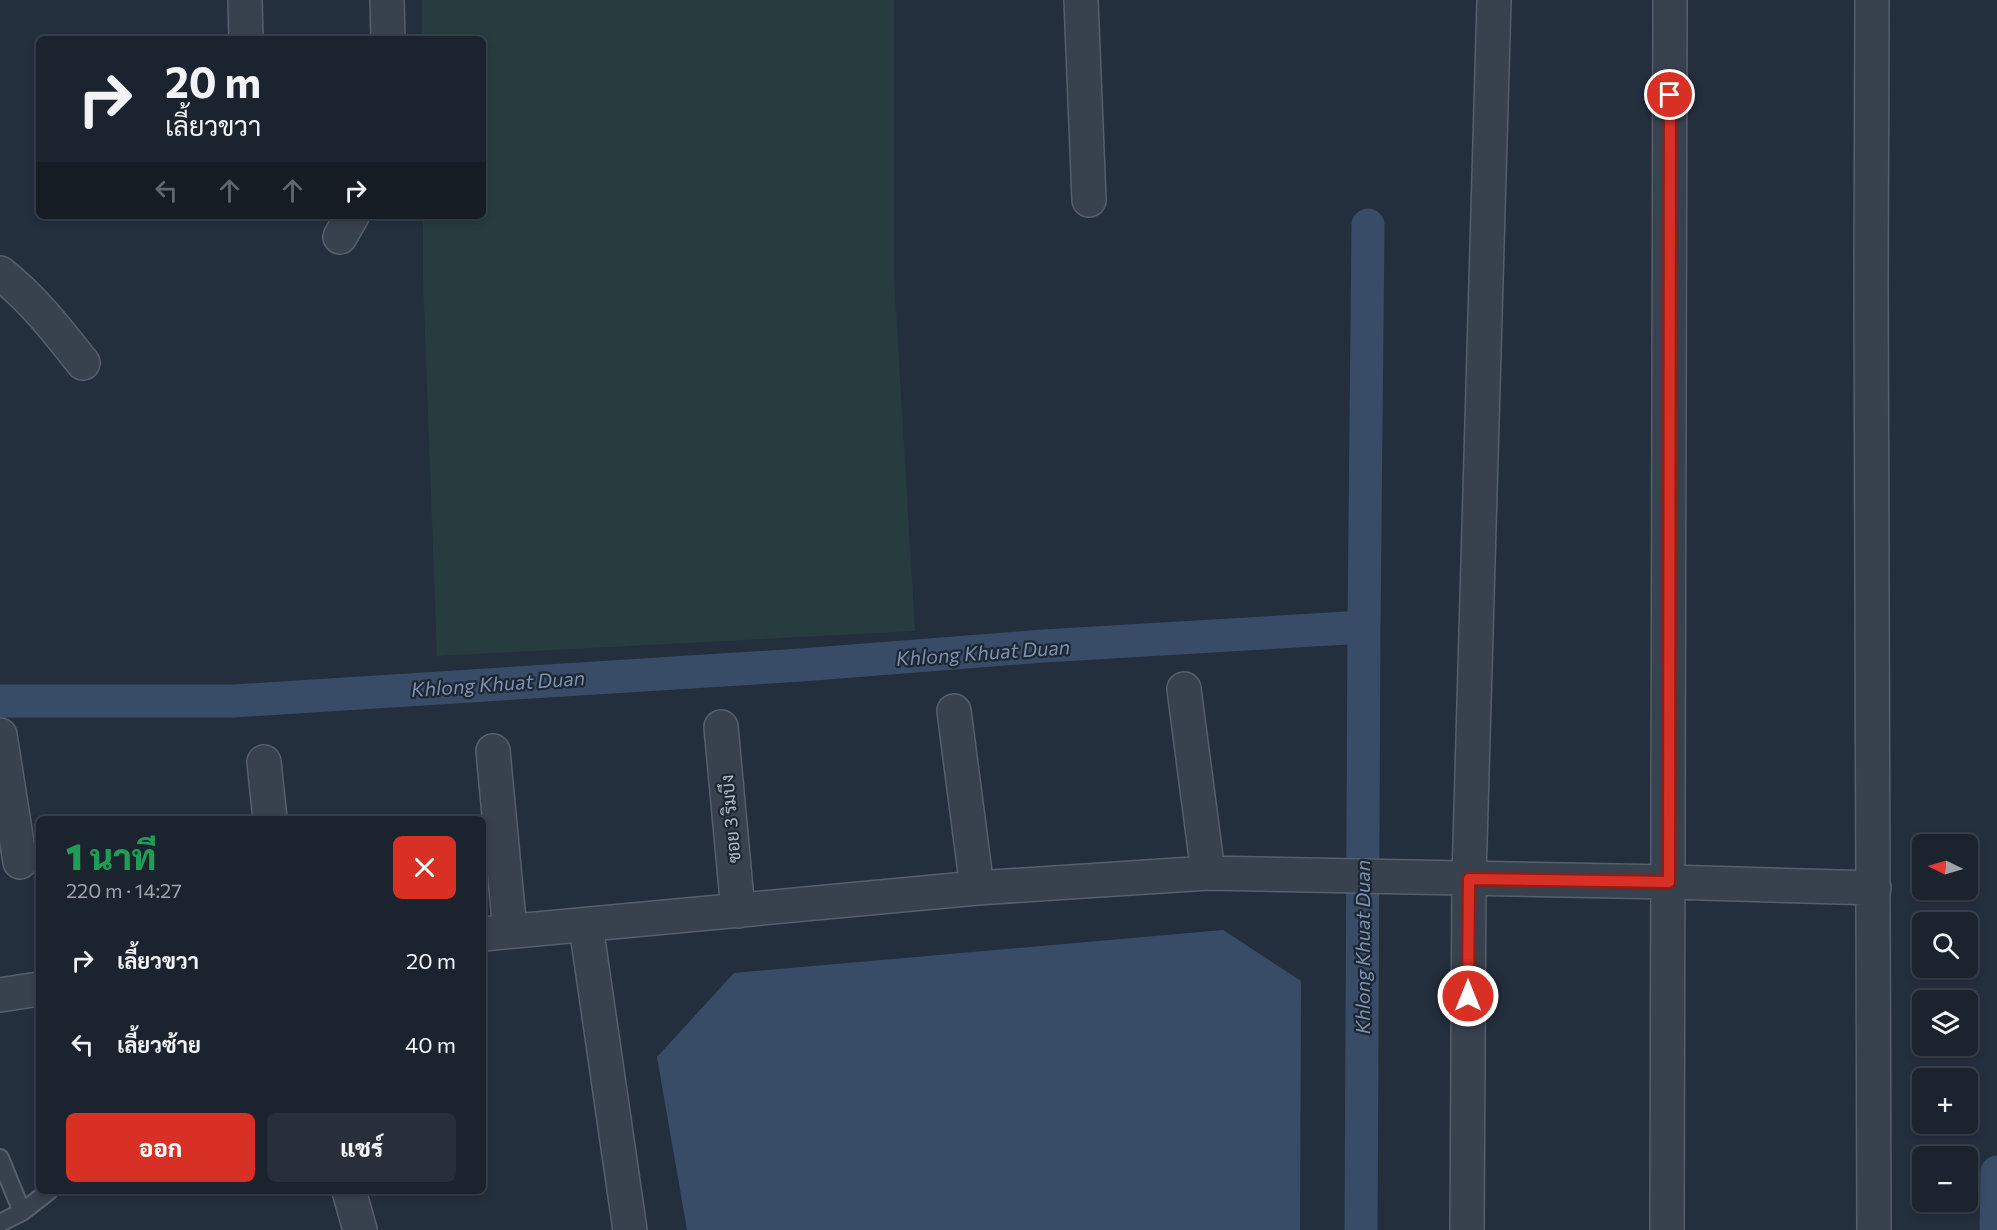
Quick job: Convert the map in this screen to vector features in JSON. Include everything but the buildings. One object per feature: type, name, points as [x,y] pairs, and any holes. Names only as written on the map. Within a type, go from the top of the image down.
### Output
[{"type":"street","points":[[245,0],[246,36]]},
{"type":"street","points":[[387,0],[387,36]]},
{"type":"street","points":[[1081,0],[1089,200]]},
{"type":"street","points":[[1467,1230],[1469,879],[1494,0]]},
{"type":"street","points":[[1667,1230],[1670,0]]},
{"type":"street","points":[[1872,0],[1870,256],[1874,1230]]},
{"type":"street","points":[[0,273],[20,289],[48,319],[83,363]]},
{"type":"street","points":[[1184,689],[1208,873]]},
{"type":"street","points":[[954,711],[977,888]]},
{"type":"street","name":"ซอย 3 ริมบึง","points":[[721,727],[738,911]]},
{"type":"street","points":[[0,735],[20,862]]},
{"type":"street","points":[[493,751],[496,933],[977,888],[1208,873],[1874,888]]},
{"type":"street","points":[[264,762],[270,816]]},
{"type":"street","points":[[586,926],[630,1230]]},
{"type":"street","points":[[0,995],[36,989]]},
{"type":"street","points":[[350,1194],[360,1230]]},
{"type":"lane","points":[[0,1158],[22,1212]]},
{"type":"lane","points":[[0,1223],[22,1212],[44,1194]]},
{"type":"green space","points":[[422,0],[894,0],[894,277],[915,631],[437,656],[423,279],[423,219],[486,219],[486,36],[422,36]]},
{"type":"water","points":[[1223,930],[1301,981],[1300,1230],[687,1230],[657,1057],[734,973]]},
{"type":"waterway","points":[[1364,627],[1368,225]]},
{"type":"waterway","name":"Khlong Khuat Duan","points":[[0,701],[233,701],[801,665],[1044,646],[1364,627],[1361,1230]]},
{"type":"waterway","points":[[1996,1230],[1997,1172]]},
{"type":"route","points":[[1468,996],[1469,879],[1669,882],[1670,95]]}]
